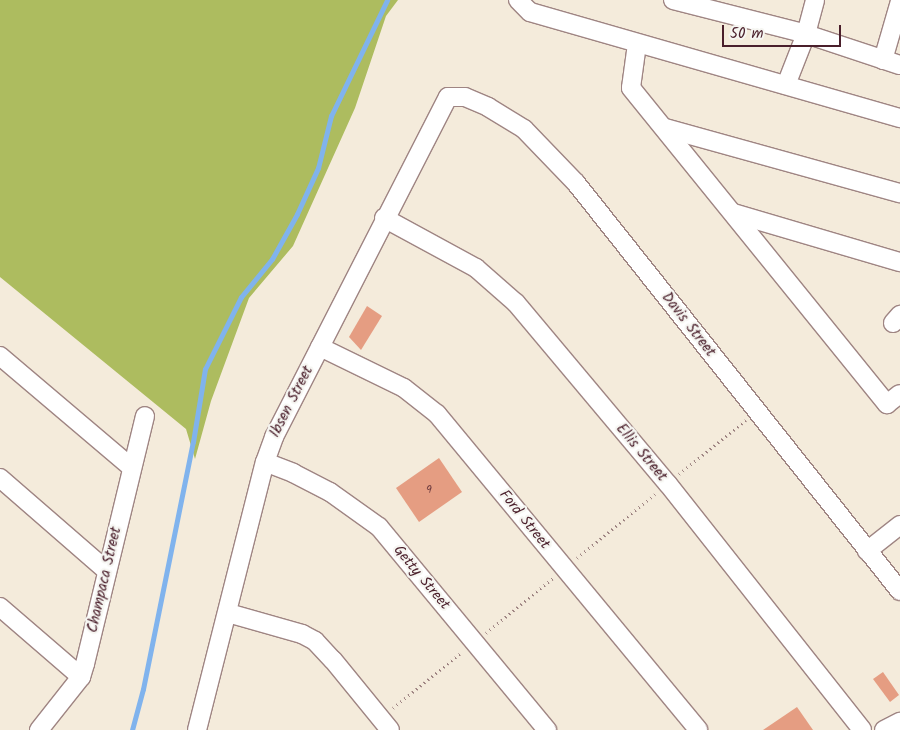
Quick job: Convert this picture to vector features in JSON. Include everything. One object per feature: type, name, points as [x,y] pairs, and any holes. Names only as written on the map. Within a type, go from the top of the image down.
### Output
[{"type":"street","points":[[518,0],[530,12],[900,118]]},
{"type":"street","points":[[674,0],[727,6],[900,65]]},
{"type":"street","points":[[786,85],[806,34],[814,0]]},
{"type":"street","points":[[883,60],[900,1]]},
{"type":"street","points":[[637,44],[631,88],[888,404],[900,394]]},
{"type":"street","name":"Ibsen Street","points":[[197,730],[265,462],[274,437],[384,218],[448,97]]},
{"type":"street","name":"Davis Street","points":[[448,97],[465,97],[488,107],[524,129],[576,183],[900,591]]},
{"type":"street","points":[[665,128],[900,193]]},
{"type":"street","points":[[733,213],[900,262]]},
{"type":"street","name":"Ellis Street","points":[[384,218],[476,268],[516,303],[668,484],[862,730]]},
{"type":"street","name":"Ford Street","points":[[320,347],[404,388],[437,414],[698,730]]},
{"type":"street","points":[[0,356],[131,467]]},
{"type":"street","name":"Champaca Street","points":[[39,730],[81,677],[145,416]]},
{"type":"street","name":"Getty Street","points":[[265,462],[293,473],[330,492],[379,527],[547,730]]},
{"type":"street","points":[[0,478],[107,572]]},
{"type":"street","points":[[867,551],[900,524]]},
{"type":"street","points":[[228,613],[302,634],[315,642],[333,660],[390,730]]},
{"type":"street","points":[[3,616],[81,677]]},
{"type":"street","points":[[884,730],[900,722]]},
{"type":"green space","points":[[0,0],[398,0],[386,16],[355,108],[293,246],[249,298],[211,401],[195,459],[186,429],[0,277]]},
{"type":"building","points":[[367,306],[382,316],[361,350],[349,337]]},
{"type":"building","points":[[439,458],[462,492],[419,522],[396,488]]},
{"type":"building","points":[[883,672],[899,695],[890,702],[873,679]]},
{"type":"building","points":[[797,707],[813,730],[763,730]]},
{"type":"waterway","points":[[132,730],[143,689],[193,442],[205,369],[241,297],[272,259],[297,214],[318,168],[331,116],[387,0]]}]
